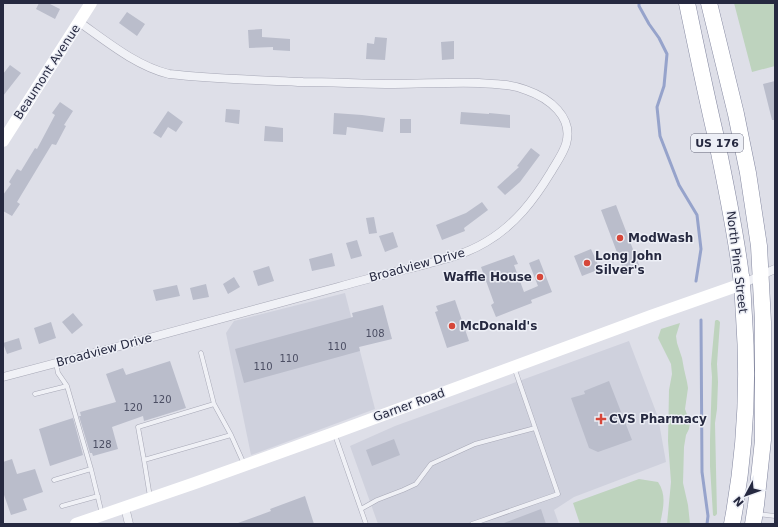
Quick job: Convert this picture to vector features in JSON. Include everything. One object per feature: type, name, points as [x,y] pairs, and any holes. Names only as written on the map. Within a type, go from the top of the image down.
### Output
[{"type":"highway","name":"North Pine Street","points":[[687,3],[723,170],[735,234],[742,284],[746,338],[745,418],[740,477],[732,524]]},
{"type":"highway","name":"North Pine Street","points":[[709,3],[734,106],[748,173],[759,246],[763,322],[763,440],[754,519]]},
{"type":"street","name":"Beaumont Avenue","points":[[3,141],[91,3]]},
{"type":"street","name":"Broadview Drive","points":[[3,377],[377,276],[452,258],[470,251],[487,242],[502,231],[517,219],[530,205],[567,142],[567,124],[564,117],[556,107],[535,93],[512,86],[500,84],[465,83],[393,84],[255,80],[169,74],[159,72],[140,63],[79,22]]},
{"type":"street","points":[[742,284],[775,269]]},
{"type":"street","name":"Garner Road","points":[[76,524],[334,433],[742,284]]},
{"type":"street","points":[[125,507],[130,524]]},
{"type":"lane","points":[[200,353],[214,404],[231,435],[244,465]]},
{"type":"lane","points":[[56,363],[58,373],[67,386],[91,469],[102,515]]},
{"type":"lane","points":[[472,524],[558,494],[514,367]]},
{"type":"lane","points":[[35,394],[67,386]]},
{"type":"lane","points":[[150,498],[138,427],[214,404]]},
{"type":"lane","points":[[361,509],[416,484],[431,464],[475,444],[535,428]]},
{"type":"lane","points":[[334,433],[366,524]]},
{"type":"lane","points":[[144,460],[231,435]]},
{"type":"lane","points":[[54,480],[91,469]]},
{"type":"lane","points":[[62,506],[98,496]]},
{"type":"lane","points":[[754,519],[775,516]]},
{"type":"shaded area","points":[[345,293],[375,409],[251,455],[226,333],[234,321]]},
{"type":"shaded area","points":[[629,341],[658,417],[666,462],[574,497],[554,510],[559,524],[378,524],[350,446],[395,426]]},
{"type":"green space","points":[[734,3],[775,3],[775,66],[752,72]]},
{"type":"green space","points":[[716,320],[720,322],[717,364],[717,409],[715,423],[717,514],[714,516],[710,466],[710,439],[711,364]]},
{"type":"green space","points":[[680,323],[676,336],[688,388],[685,409],[690,423],[684,447],[683,483],[688,505],[690,524],[667,524],[671,482],[668,441],[669,390],[672,374],[671,364],[658,338],[661,329]]},
{"type":"green space","points":[[639,479],[658,482],[661,487],[664,502],[660,524],[580,524],[573,503]]},
{"type":"building","points":[[39,3],[48,3],[60,9],[55,19],[36,9]]},
{"type":"building","points":[[127,12],[145,24],[137,36],[119,23]]},
{"type":"building","points":[[262,29],[262,37],[290,39],[290,51],[273,50],[273,47],[249,48],[248,30]]},
{"type":"building","points":[[375,37],[387,38],[385,60],[366,59],[367,43],[374,44]]},
{"type":"building","points":[[454,41],[454,59],[442,60],[441,42]]},
{"type":"building","points":[[10,65],[21,73],[3,96],[3,74]]},
{"type":"building","points":[[775,81],[775,120],[772,120],[763,84]]},
{"type":"building","points":[[60,102],[73,111],[64,125],[66,126],[56,145],[52,144],[17,202],[20,204],[12,216],[3,211],[3,195],[11,184],[9,182],[17,169],[21,171],[35,148],[37,149],[55,115],[52,113]]},
{"type":"building","points":[[226,109],[240,110],[239,124],[225,122]]},
{"type":"building","points":[[168,111],[183,122],[176,132],[168,127],[161,138],[153,133]]},
{"type":"building","points":[[461,112],[510,115],[510,128],[460,124]]},
{"type":"building","points":[[334,113],[385,118],[383,132],[347,127],[346,135],[333,134]]},
{"type":"building","points":[[400,119],[411,119],[411,133],[400,133]]},
{"type":"building","points":[[265,126],[283,128],[283,142],[264,141]]},
{"type":"building","points":[[531,148],[540,155],[520,182],[505,195],[497,187],[519,167],[517,166]]},
{"type":"building","points":[[482,202],[488,210],[464,228],[465,231],[442,240],[436,225],[466,213]]},
{"type":"building","name":"ModWash","points":[[616,205],[639,265],[624,271],[601,210]]},
{"type":"building","points":[[374,217],[377,233],[369,234],[366,218]]},
{"type":"building","points":[[393,232],[398,247],[385,252],[379,236]]},
{"type":"building","points":[[357,240],[362,256],[351,259],[346,243]]},
{"type":"building","name":"Long John Silver's","points":[[591,249],[600,269],[582,276],[574,256]]},
{"type":"building","points":[[332,253],[335,266],[312,271],[309,259]]},
{"type":"building","points":[[514,255],[518,264],[514,265],[524,292],[538,286],[529,263],[539,259],[552,292],[531,300],[532,303],[496,317],[491,305],[494,303],[481,267]]},
{"type":"building","points":[[269,266],[274,281],[258,286],[253,271]]},
{"type":"building","points":[[234,277],[240,287],[228,294],[223,284]]},
{"type":"building","points":[[206,284],[209,297],[193,300],[190,288]]},
{"type":"building","points":[[177,285],[180,296],[156,301],[153,290]]},
{"type":"building","name":"McDonald's","points":[[455,300],[469,341],[447,348],[435,312],[438,311],[436,306]]},
{"type":"building","points":[[383,305],[392,339],[359,347],[360,351],[244,383],[235,349],[353,317],[352,313]]},
{"type":"building","points":[[73,313],[83,325],[72,334],[62,322]]},
{"type":"building","points":[[51,322],[56,338],[39,344],[34,328]]},
{"type":"building","points":[[19,338],[22,349],[7,354],[3,343]]},
{"type":"building","points":[[170,361],[186,408],[144,421],[143,416],[112,427],[118,449],[93,456],[92,453],[90,453],[79,416],[81,416],[80,412],[116,402],[106,374],[123,368],[126,375]]},
{"type":"building","name":"CVS Pharmacy","points":[[609,381],[632,440],[598,452],[589,448],[571,398],[585,394],[584,391]]},
{"type":"building","points":[[73,418],[83,455],[50,466],[39,429]]},
{"type":"building","points":[[394,439],[400,455],[372,466],[366,450]]},
{"type":"building","points":[[12,459],[17,474],[35,469],[43,492],[23,499],[27,510],[11,515],[3,492],[3,462]]},
{"type":"building","points":[[305,496],[314,524],[238,524],[271,511],[270,509]]},
{"type":"building","points":[[541,509],[546,524],[504,524],[504,523]]},
{"type":"waterway","points":[[639,3],[639,6],[667,54],[664,86],[657,107],[660,136],[679,185],[697,215],[701,249],[696,281]]},
{"type":"waterway","points":[[701,320],[702,472],[708,516],[707,524]]},
{"type":"place","name":"ModWash","points":[[620,238]]},
{"type":"place","name":"Long John Silver's","points":[[587,263]]},
{"type":"place","name":"Waffle House","points":[[540,277]]},
{"type":"place","name":"McDonald's","points":[[452,326]]},
{"type":"place","name":"CVS Pharmacy","points":[[601,419]]}]
